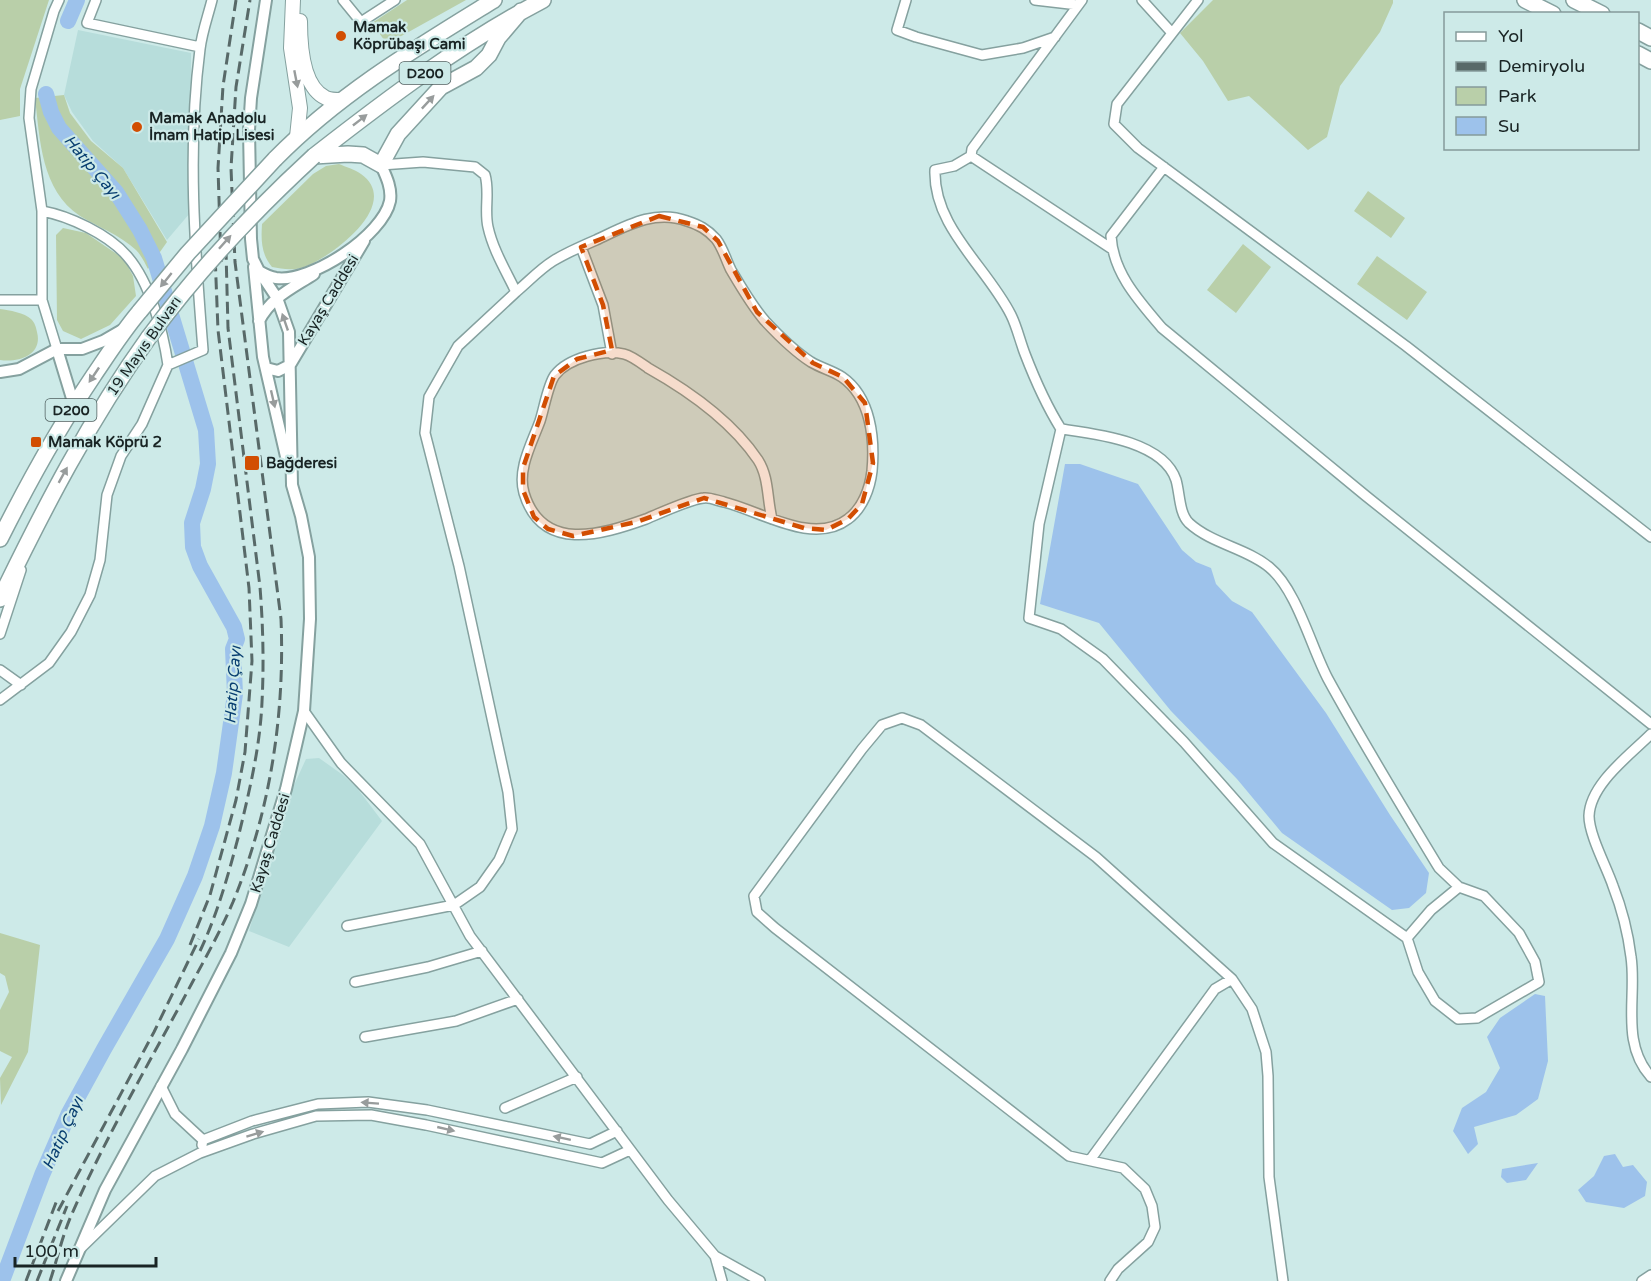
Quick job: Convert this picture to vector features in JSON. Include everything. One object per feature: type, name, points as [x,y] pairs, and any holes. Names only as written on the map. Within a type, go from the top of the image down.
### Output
[{"type":"highway","name":"D200","points":[[297,137],[340,100],[393,61],[494,0]]},
{"type":"highway","name":"D200","points":[[314,156],[386,100],[458,50],[543,0]]},
{"type":"highway","points":[[1525,0],[1549,12]]},
{"type":"highway","points":[[1574,0],[1598,12]]},
{"type":"highway","points":[[314,156],[363,155],[381,165],[398,134],[441,87],[476,68],[489,55],[498,38],[521,11]]},
{"type":"highway","name":"19 Mayıs Bulvarı","points":[[0,539],[22,495],[74,405],[126,327],[188,253],[297,137]]},
{"type":"highway","name":"19 Mayıs Bulvarı","points":[[0,599],[35,526],[116,383],[183,291],[264,202],[314,156]]},
{"type":"main road","points":[[293,0],[291,48],[300,108],[297,137]]},
{"type":"main road","points":[[302,0],[301,48],[309,78],[316,91],[327,99],[340,100]]},
{"type":"street","points":[[59,0],[31,88],[29,118],[42,211],[42,300],[74,405]]},
{"type":"street","points":[[96,0],[87,23],[200,47]]},
{"type":"street","points":[[168,365],[203,350],[192,184],[200,47],[212,0]]},
{"type":"street","name":"Kayaş Caddesi","points":[[66,1281],[105,1190],[231,953],[251,904],[286,789],[304,711],[310,619],[309,557],[302,516],[292,485],[289,332],[277,298],[253,259],[249,130],[251,98],[266,0]]},
{"type":"street","points":[[343,0],[361,22],[394,0]]},
{"type":"street","points":[[906,0],[897,30],[916,38],[982,55],[1023,48],[1055,37]]},
{"type":"street","points":[[1035,0],[1080,3]]},
{"type":"street","points":[[1142,0],[1172,33]]},
{"type":"street","points":[[1198,0],[1117,104],[1114,124],[1138,148],[1406,346],[1651,537]]},
{"type":"street","points":[[971,156],[972,149],[1080,3]]},
{"type":"street","points":[[971,156],[1112,249]]},
{"type":"street","points":[[971,156],[954,166],[935,170],[937,200],[951,228],[992,282],[1012,316],[1046,404],[1061,429],[1039,524],[1029,618],[1061,629],[1103,659],[1184,742],[1273,843],[1407,938],[1418,972],[1435,1001],[1458,1019],[1477,1018],[1539,982],[1535,962],[1519,933],[1484,896],[1459,887],[1439,868],[1327,676],[1286,586],[1269,567],[1202,533],[1187,521],[1175,479],[1164,460],[1143,448],[1122,441],[1102,435],[1061,429]]},
{"type":"street","points":[[381,165],[423,162],[475,167],[485,175],[488,197],[487,224],[496,252],[516,292]]},
{"type":"street","name":"Kayaş Caddesi","points":[[259,271],[277,278],[297,275],[335,261],[367,236],[382,220],[390,201],[390,183],[381,165]]},
{"type":"street","points":[[1164,167],[1112,236],[1112,249],[1118,266],[1134,296],[1162,328],[1366,496],[1651,724]]},
{"type":"street","points":[[0,700],[49,663],[71,632],[90,595],[100,560],[107,495],[121,456],[142,424],[168,365],[164,341],[143,281],[127,256],[97,233],[63,215],[42,211]]},
{"type":"street","points":[[346,926],[454,905],[480,887],[499,860],[512,829],[508,792],[459,566],[425,433],[429,397],[458,346],[552,261],[638,221],[659,216],[677,217],[703,227],[718,241],[731,269],[757,312],[788,344],[813,363],[843,377],[865,403],[872,441],[870,483],[862,504],[848,519],[826,530],[804,528],[772,519],[738,506],[704,498],[605,531],[573,536],[548,529],[534,516],[523,490],[523,468],[554,376],[577,359],[600,353],[626,355],[679,385],[734,429],[758,460],[766,475],[767,501],[772,519]]},
{"type":"street","name":"Kayaş Caddesi","points":[[290,365],[367,236]]},
{"type":"street","points":[[581,247],[603,305],[612,354]]},
{"type":"street","points":[[253,259],[266,368],[292,485]]},
{"type":"street","points":[[260,321],[266,308],[277,298],[335,261]]},
{"type":"street","points":[[0,300],[42,300]]},
{"type":"street","points":[[0,372],[19,369],[57,349],[82,349],[103,342],[126,327]]},
{"type":"street","points":[[266,368],[278,371],[290,365]]},
{"type":"street","points":[[0,634],[35,526]]},
{"type":"street","points":[[0,670],[21,685]]},
{"type":"street","points":[[304,711],[341,763],[420,844],[470,936],[668,1200],[702,1238],[715,1256],[722,1281]]},
{"type":"street","points":[[1110,1281],[1118,1269],[1148,1242],[1155,1227],[1152,1206],[1144,1189],[1123,1168],[1069,1156],[757,912],[754,896],[882,725],[902,718],[921,725],[1096,857],[1232,979],[1252,1010],[1266,1052],[1269,1177],[1283,1281]]},
{"type":"street","points":[[1651,734],[1602,783],[1593,799],[1589,817],[1595,840],[1623,915],[1632,959],[1632,1030],[1638,1056],[1651,1077]]},
{"type":"street","points":[[1407,938],[1431,910],[1459,887]]},
{"type":"street","points":[[355,982],[428,967],[482,951]]},
{"type":"street","points":[[1090,1160],[1215,988],[1232,979]]},
{"type":"street","points":[[365,1036],[456,1021],[518,999]]},
{"type":"street","points":[[505,1108],[576,1077]]},
{"type":"street","points":[[161,1086],[175,1114],[203,1140]]},
{"type":"street","points":[[203,1140],[252,1121],[318,1104],[368,1102],[427,1110],[591,1144],[617,1131]]},
{"type":"street","points":[[80,1250],[154,1176],[200,1153],[253,1134],[316,1116],[371,1115],[602,1163],[630,1150]]},
{"type":"street","points":[[200,1153],[203,1140]]},
{"type":"street","points":[[715,1256],[760,1281]]},
{"type":"street","points":[[1642,1281],[1651,1275]]},
{"type":"highlighted area","points":[[659,216],[703,227],[718,241],[757,312],[813,363],[843,377],[865,403],[873,463],[862,504],[848,519],[826,530],[804,528],[704,498],[636,522],[573,536],[548,529],[534,517],[523,490],[523,468],[554,376],[577,359],[612,350],[603,305],[581,247]]},
{"type":"shaded area","name":"Mamak Anadolu İmam Hatip Lisesi","points":[[78,30],[191,53],[190,213],[167,240],[123,168],[93,141],[72,112],[64,95]]},
{"type":"shaded area","points":[[319,758],[357,788],[382,821],[289,947],[249,931],[290,794],[306,759]]},
{"type":"green space","points":[[0,0],[49,0],[20,89],[20,116],[0,120]]},
{"type":"green space","points":[[407,0],[466,0],[387,44],[372,23]]},
{"type":"green space","points":[[1213,0],[1393,0],[1393,3],[1380,32],[1340,86],[1327,137],[1308,150],[1249,96],[1228,101],[1203,61],[1180,33]]},
{"type":"green space","points":[[64,95],[70,113],[91,141],[123,168],[167,242],[148,269],[140,254],[130,245],[80,216],[67,205],[50,178],[41,147],[35,98]]},
{"type":"green space","points":[[339,164],[361,174],[372,186],[374,200],[369,214],[359,228],[345,241],[316,261],[296,269],[272,267],[263,247],[262,224],[313,174],[326,166]]},
{"type":"green space","points":[[1368,191],[1405,218],[1391,238],[1354,211]]},
{"type":"green space","points":[[63,228],[86,233],[124,259],[133,276],[136,296],[110,325],[81,339],[63,331],[57,320],[56,235]]},
{"type":"green space","points":[[1243,244],[1271,267],[1236,313],[1207,290]]},
{"type":"green space","points":[[1377,256],[1427,292],[1407,320],[1357,284]]},
{"type":"green space","points":[[0,309],[21,313],[33,322],[38,340],[33,352],[28,356],[15,360],[0,360]]},
{"type":"green space","points":[[0,933],[40,945],[28,1052],[1,1105],[0,1078],[12,1057],[0,1051],[0,1010],[9,992],[5,976],[0,973]]},
{"type":"water","points":[[1065,464],[1080,464],[1138,484],[1182,550],[1196,562],[1211,568],[1216,584],[1232,601],[1252,612],[1326,713],[1429,873],[1426,893],[1409,908],[1392,910],[1282,833],[1237,779],[1171,711],[1099,623],[1040,604]]},
{"type":"water","points":[[1535,994],[1545,996],[1548,1061],[1538,1099],[1516,1115],[1474,1127],[1478,1144],[1468,1154],[1453,1131],[1462,1108],[1486,1092],[1500,1068],[1487,1037],[1500,1018]]},
{"type":"water","points":[[1615,1154],[1623,1167],[1633,1165],[1647,1182],[1645,1196],[1624,1208],[1586,1202],[1578,1190],[1594,1176],[1604,1156]]},
{"type":"water","points":[[1538,1163],[1526,1180],[1507,1183],[1501,1177],[1502,1169]]},
{"type":"waterway","name":"Hatip Çayı","points":[[68,21],[77,0]]},
{"type":"waterway","name":"Hatip Çayı","points":[[2,1281],[42,1175],[69,1113],[167,939],[195,876],[212,826],[224,773],[235,694],[233,649],[237,639],[234,627],[200,566],[193,547],[192,523],[208,464],[206,430],[154,258],[140,230],[116,192],[59,128],[46,94]]},
{"type":"railway","points":[[221,262],[218,168],[223,86],[236,0]]},
{"type":"railway","points":[[50,1281],[68,1224],[85,1186],[233,902],[257,833],[272,763],[280,691],[281,619],[235,262],[231,168],[236,87],[250,0]]},
{"type":"railway","points":[[200,951],[222,895],[242,821],[256,753],[263,688],[260,587],[228,328],[226,251]]},
{"type":"railway","points":[[190,945],[210,895],[236,800],[245,752],[252,661],[249,588],[218,330],[215,254]]},
{"type":"railway","points":[[58,1211],[154,1032],[199,939]]},
{"type":"railway","points":[[26,1281],[57,1200]]},
{"type":"railway","points":[[37,1281],[67,1206]]},
{"type":"place","name":"Mamak Köprübaşı Cami","points":[[341,36]]},
{"type":"place","name":"Mamak Anadolu İmam Hatip Lisesi","points":[[137,127]]},
{"type":"place","name":"Mamak Köprü 2","points":[[36,442]]},
{"type":"place","name":"Bağderesi","points":[[252,463]]}]
